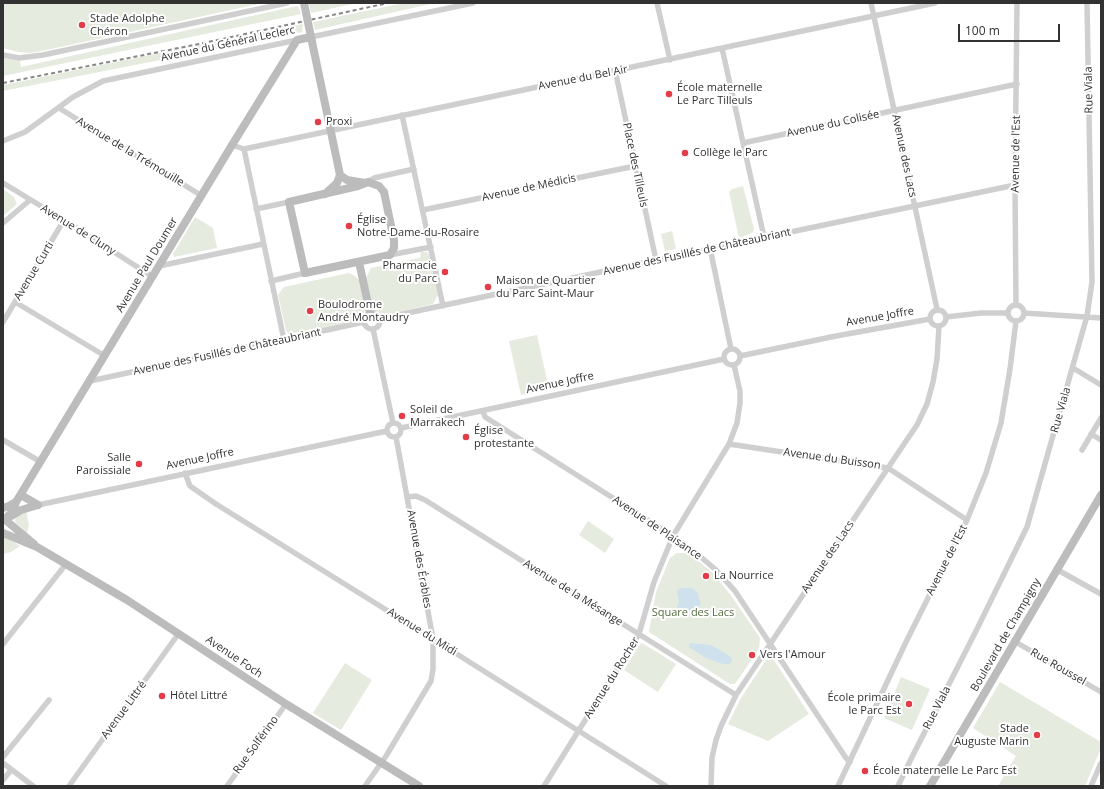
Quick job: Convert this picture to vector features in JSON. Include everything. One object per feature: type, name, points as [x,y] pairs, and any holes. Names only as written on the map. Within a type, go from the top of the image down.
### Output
[{"type":"street","points":[[3,55],[19,58],[43,55],[287,3]]},
{"type":"street","points":[[304,3],[340,175],[337,183],[325,194]]},
{"type":"street","name":"Avenue du Général Leclerc","points":[[3,141],[25,132],[73,96],[102,81],[473,3]]},
{"type":"street","points":[[657,3],[670,60]]},
{"type":"street","name":"Avenue des Lacs","points":[[871,3],[937,309]]},
{"type":"street","name":"Avenue du Bel Air","points":[[244,149],[935,3]]},
{"type":"street","name":"Avenue de l'Est","points":[[1016,304],[1015,185],[1017,3]]},
{"type":"street","name":"Rue Viala","points":[[898,786],[1027,528],[1087,316],[1092,282],[1087,3]]},
{"type":"street","name":"Avenue Paul Doumer","points":[[4,520],[13,510],[18,499],[297,40]]},
{"type":"street","points":[[722,48],[764,237]]},
{"type":"street","name":"Place des Tilleuls","points":[[615,70],[656,260]]},
{"type":"street","name":"Avenue du Colisée","points":[[743,143],[1017,84]]},
{"type":"street","name":"Avenue de la Trémouille","points":[[59,108],[202,196]]},
{"type":"street","points":[[402,115],[443,306]]},
{"type":"street","points":[[232,145],[244,149],[284,340]]},
{"type":"street","name":"Avenue de Médicis","points":[[423,210],[635,166]]},
{"type":"street","points":[[256,209],[358,186],[367,183],[374,178],[414,169]]},
{"type":"street","points":[[340,175],[347,180],[379,186],[384,192],[394,240],[394,248],[390,255]]},
{"type":"street","name":"Avenue de Cluny","points":[[3,183],[153,277]]},
{"type":"street","name":"Avenue des Fusillés de Châteaubriant","points":[[379,319],[710,248],[915,207],[1015,185]]},
{"type":"street","points":[[3,223],[30,200]]},
{"type":"street","points":[[289,202],[305,273]]},
{"type":"street","name":"Avenue Curti","points":[[3,322],[64,220]]},
{"type":"street","points":[[159,266],[263,244]]},
{"type":"street","points":[[271,280],[431,246]]},
{"type":"street","points":[[710,248],[731,349]]},
{"type":"street","points":[[359,262],[370,313]]},
{"type":"street","points":[[15,302],[105,356]]},
{"type":"street","points":[[1016,304],[1021,306],[1024,313],[1022,318],[1016,321],[1011,319],[1008,312],[1010,307],[1016,304]]},
{"type":"street","points":[[937,309],[943,311],[946,317],[944,323],[939,326],[933,324],[930,319],[932,312],[937,309]]},
{"type":"street","points":[[946,317],[1008,312]]},
{"type":"street","points":[[370,313],[375,314],[379,319],[379,324],[373,329]]},
{"type":"street","points":[[370,313],[366,316],[364,322],[366,327],[373,329]]},
{"type":"street","points":[[1024,313],[1101,318]]},
{"type":"street","name":"Avenue Joffre","points":[[740,356],[836,336],[930,319]]},
{"type":"street","name":"Avenue de l'Est","points":[[838,786],[906,642],[967,520],[986,473],[1001,423],[1016,321]]},
{"type":"street","name":"Avenue des Fusillés de Châteaubriant","points":[[90,381],[364,322]]},
{"type":"street","name":"Avenue des Lacs","points":[[711,786],[712,758],[716,740],[736,695],[917,425],[927,404],[934,382],[939,326]]},
{"type":"street","points":[[373,329],[393,423]]},
{"type":"street","points":[[731,349],[737,351],[740,356],[738,363],[734,365],[727,364],[724,359],[725,354],[731,349]]},
{"type":"street","name":"Avenue Joffre","points":[[401,428],[724,359]]},
{"type":"street","name":"Avenue du Rocher","points":[[544,786],[639,634],[654,582],[673,536],[729,444],[737,423],[740,403],[740,391],[734,365]]},
{"type":"street","points":[[1073,368],[1101,384]]},
{"type":"street","name":"Avenue de Plaisance","points":[[483,411],[485,417],[673,536],[716,570],[735,591],[850,762]]},
{"type":"street","points":[[1082,450],[1101,418]]},
{"type":"street","points":[[393,423],[398,424],[401,428],[401,432],[396,437],[389,435],[387,431],[388,426],[393,423]]},
{"type":"street","name":"Avenue Joffre","points":[[38,505],[387,431]]},
{"type":"street","points":[[1091,434],[1101,440]]},
{"type":"street","name":"Avenue des Érables","points":[[365,786],[381,763],[431,681],[434,669],[433,639],[396,437]]},
{"type":"street","points":[[3,440],[41,462]]},
{"type":"street","name":"Avenue du Buisson","points":[[729,444],[888,468],[967,520]]},
{"type":"street","name":"Avenue du Midi","points":[[185,474],[190,486],[216,504],[579,730],[666,786]]},
{"type":"street","name":"Boulevard de Champigny","points":[[930,786],[1056,569],[1101,495]]},
{"type":"street","name":"Avenue de la Mésange","points":[[408,497],[416,496],[425,500],[736,695]]},
{"type":"street","points":[[3,508],[9,506],[18,499],[38,505]]},
{"type":"street","points":[[4,520],[21,510],[38,505]]},
{"type":"street","name":"Avenue Foch","points":[[4,520],[37,547]]},
{"type":"street","name":"Avenue Foch","points":[[3,533],[37,547],[127,600],[286,704],[419,786]]},
{"type":"street","points":[[3,644],[66,564]]},
{"type":"street","points":[[1056,569],[1101,594]]},
{"type":"street","name":"Avenue Littré","points":[[69,786],[179,633]]},
{"type":"street","name":"Rue Roussel","points":[[1014,642],[1101,692]]},
{"type":"street","points":[[3,757],[49,700]]},
{"type":"street","name":"Rue Solférino","points":[[227,786],[286,704]]},
{"type":"street","points":[[3,763],[33,786]]},
{"type":"street","points":[[1091,786],[1101,763]]},
{"type":"street","points":[[3,780],[11,770]]},
{"type":"green space","name":"Stade Adolphe Chéron","points":[[3,3],[263,3],[30,53],[18,52],[3,48]]},
{"type":"green space","points":[[357,3],[311,13],[309,4]]},
{"type":"green space","points":[[404,3],[435,3],[315,30],[313,22]]},
{"type":"green space","points":[[297,6],[301,14],[3,76],[3,58],[20,61],[21,67]]},
{"type":"green space","points":[[303,24],[302,32],[3,91],[3,85]]},
{"type":"green space","points":[[743,186],[754,229],[752,233],[739,238],[729,192],[732,189]]},
{"type":"green space","points":[[3,189],[14,197],[17,204],[3,216]]},
{"type":"green space","points":[[195,217],[213,228],[217,248],[174,257],[173,254]]},
{"type":"green space","points":[[672,231],[676,249],[665,251],[661,234]]},
{"type":"green space","points":[[421,252],[427,252],[429,255],[438,295],[433,304],[385,315],[381,315],[373,310],[366,278],[371,268],[420,258]]},
{"type":"green space","points":[[349,273],[360,281],[365,311],[359,320],[290,336],[286,330],[278,295],[284,287]]},
{"type":"green space","points":[[537,335],[549,389],[521,395],[509,341]]},
{"type":"green space","points":[[26,510],[29,525],[27,533],[16,523],[15,520],[16,517]]},
{"type":"green space","points":[[588,521],[614,539],[605,553],[579,535]]},
{"type":"green space","points":[[3,537],[20,546],[11,552],[3,554]]},
{"type":"green space","name":"Square des Lacs","points":[[677,553],[687,553],[714,574],[760,638],[759,649],[735,684],[730,684],[649,632],[656,592],[670,558]]},
{"type":"green space","points":[[642,643],[676,664],[658,692],[624,670]]},
{"type":"green space","points":[[768,657],[772,657],[809,714],[768,741],[728,724],[741,698]]},
{"type":"green space","points":[[345,663],[372,680],[341,730],[313,713]]},
{"type":"green space","points":[[901,677],[930,689],[912,730],[884,718]]},
{"type":"green space","name":"Stade Auguste Marin","points":[[1000,682],[1101,742],[1101,748],[1085,786],[998,786],[1016,756],[973,728]]},
{"type":"water","points":[[682,588],[692,588],[697,592],[701,604],[698,609],[688,610],[684,613],[679,612],[677,606],[679,602],[677,590]]},
{"type":"water","points":[[690,643],[711,645],[732,658],[732,661],[729,664],[723,664],[706,658],[689,647]]},
{"type":"railway","points":[[3,83],[199,44],[388,3]]},
{"type":"place","name":"Stade Adolphe Chéron","points":[[82,25]]},
{"type":"place","name":"École maternelle Le Parc Tilleuls","points":[[669,94]]},
{"type":"place","name":"Proxi","points":[[318,122]]},
{"type":"place","name":"Collège le Parc","points":[[685,153]]},
{"type":"place","name":"Église Notre-Dame-du-Rosaire","points":[[349,226]]},
{"type":"place","name":"Pharmacie du Parc","points":[[445,272]]},
{"type":"place","name":"Maison de Quartier du Parc Saint-Maur","points":[[488,287]]},
{"type":"place","name":"Boulodrome André Montaudry","points":[[310,311]]},
{"type":"place","name":"Soleil de Marrakech","points":[[402,416]]},
{"type":"place","name":"Église protestante","points":[[466,437]]},
{"type":"place","name":"Salle Paroissiale","points":[[139,464]]},
{"type":"place","name":"La Nourrice","points":[[706,576]]},
{"type":"place","name":"Vers l'Amour","points":[[752,655]]},
{"type":"place","name":"Hôtel Littré","points":[[162,696]]},
{"type":"place","name":"École primaire le Parc Est","points":[[909,704]]},
{"type":"place","name":"Stade Auguste Marin","points":[[1037,735]]},
{"type":"place","name":"École maternelle Le Parc Est","points":[[865,771]]}]
